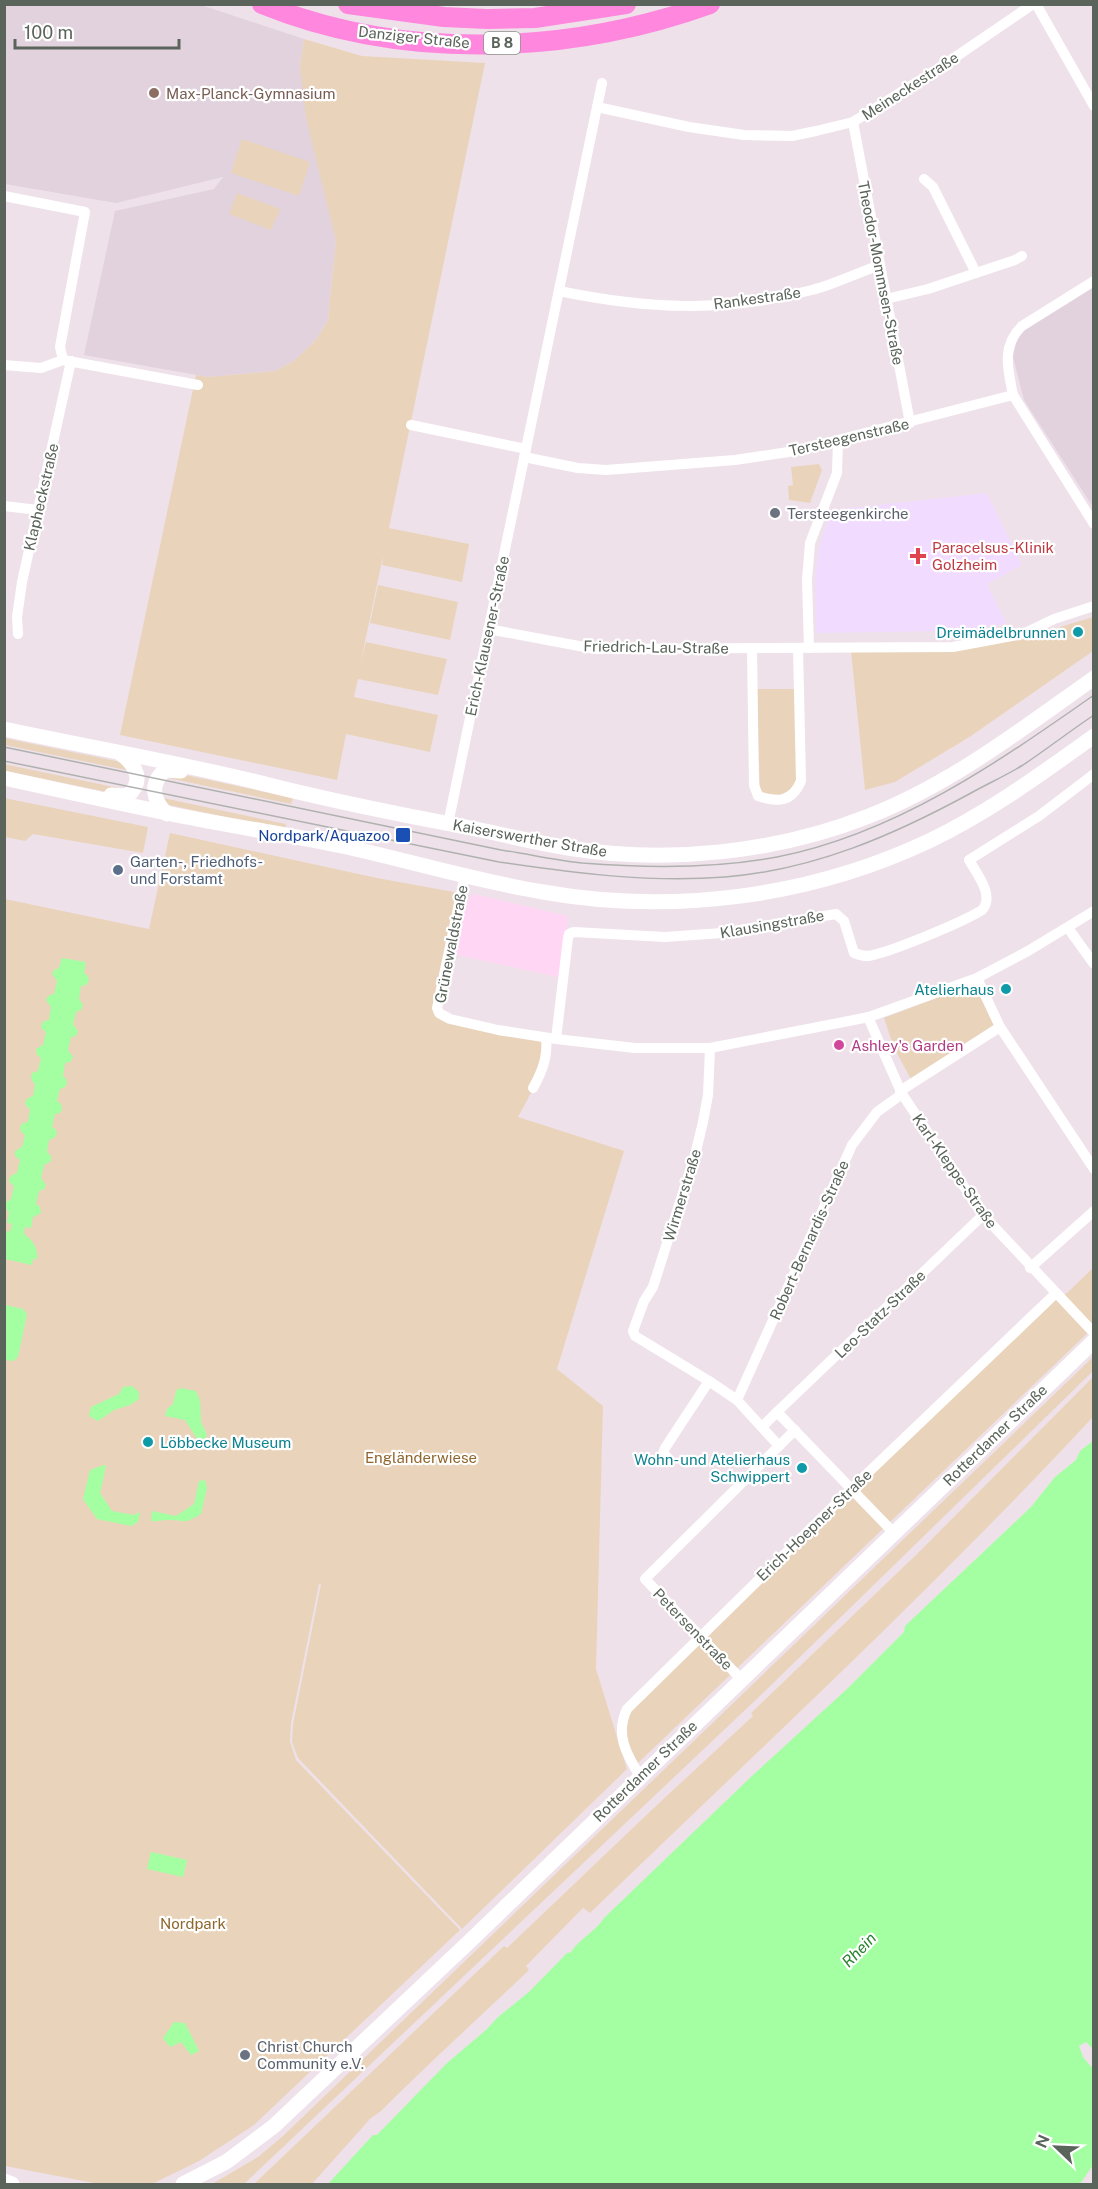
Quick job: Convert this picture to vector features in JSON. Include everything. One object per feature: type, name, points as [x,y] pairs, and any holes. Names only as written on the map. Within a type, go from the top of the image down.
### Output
[{"type":"highway","name":"Danziger Straße","points":[[262,4],[292,17],[338,29],[396,38],[466,44],[535,42],[597,34],[650,23],[710,4]]},
{"type":"highway","name":"Danziger Straße","points":[[352,5],[444,17],[487,19],[535,18],[626,4]]},
{"type":"street","points":[[1034,4],[1094,106]]},
{"type":"street","name":"Meineckestraße","points":[[597,107],[689,127],[744,135],[792,136],[853,123],[1034,4]]},
{"type":"street","name":"Erich-Klausener-Straße","points":[[448,824],[602,83]]},
{"type":"street","name":"Theodor-Mommsen-Straße","points":[[853,123],[910,423]]},
{"type":"street","points":[[924,179],[933,187],[976,273]]},
{"type":"street","name":"Klapheckstraße","points":[[4,196],[85,212],[60,348],[67,360],[22,582],[17,617],[18,634]]},
{"type":"street","points":[[886,299],[928,289],[1022,256]]},
{"type":"street","name":"Rankestraße","points":[[559,291],[633,303],[723,306],[777,298],[815,289],[880,266]]},
{"type":"street","points":[[1094,281],[1022,326],[1014,333],[1007,355],[1013,396],[1094,524]]},
{"type":"street","points":[[4,365],[41,368],[67,360],[198,385]]},
{"type":"street","name":"Tersteegenstraße","points":[[525,453],[578,468],[606,470],[781,453],[1013,396]]},
{"type":"street","points":[[411,425],[525,453]]},
{"type":"street","points":[[752,648],[754,785],[758,796],[770,800],[788,798],[797,790],[801,781],[804,648],[810,543],[837,473],[838,440]]},
{"type":"street","points":[[4,506],[38,510]]},
{"type":"street","name":"Friedrich-Lau-Straße","points":[[488,629],[596,649],[953,647],[1023,634],[1054,619],[1094,606]]},
{"type":"street","name":"Kaiserswerther Straße","points":[[4,729],[568,848],[616,853],[695,853],[782,842],[822,832],[859,820],[905,800],[964,768],[1094,678]]},
{"type":"street","points":[[4,778],[167,813],[344,847],[543,892],[637,901],[679,902],[722,899],[783,889],[835,877],[882,861],[930,841],[957,826],[1034,779],[1093,737]]},
{"type":"street","points":[[104,800],[110,795],[127,796],[137,782],[137,770],[133,763],[119,752]]},
{"type":"street","points":[[167,813],[159,807],[155,799],[157,778],[165,770],[186,772],[195,768]]},
{"type":"street","name":"Klausingstraße","points":[[551,1039],[569,934],[574,932],[665,937],[722,933],[836,914],[844,921],[854,953],[861,956],[871,955],[927,935],[982,910],[987,903],[987,894],[969,860],[1039,816],[1094,774]]},
{"type":"street","name":"Grünewaldstraße","points":[[465,874],[439,1012],[450,1019],[551,1039]]},
{"type":"street","points":[[533,1088],[543,1069],[551,1039],[634,1048],[710,1048],[868,1017],[977,978],[1068,928],[1094,911]]},
{"type":"street","points":[[1068,928],[1094,964]]},
{"type":"street","points":[[977,978],[1000,1027],[1094,1169]]},
{"type":"street","name":"Karl-Kleppe-Straße","points":[[868,1017],[901,1093],[982,1215],[1094,1333]]},
{"type":"street","name":"Robert-Bernardis-Straße","points":[[737,1400],[852,1145],[877,1112],[901,1093],[1000,1027]]},
{"type":"street","name":"Wirmerstraße","points":[[709,1381],[635,1336],[634,1325],[644,1300],[653,1287],[695,1155],[708,1095],[710,1048]]},
{"type":"street","points":[[1030,1268],[1094,1211]]},
{"type":"street","name":"Leo-Statz-Straße","points":[[762,1427],[982,1215]]},
{"type":"street","name":"Erich-Hoepner-Straße","points":[[640,1776],[628,1755],[621,1735],[625,1715],[632,1705],[852,1488],[1055,1294]]},
{"type":"street","name":"Rotterdamer Straße","points":[[183,2184],[226,2162],[274,2126],[471,1940],[1094,1341]]},
{"type":"street","points":[[668,1458],[663,1453],[665,1448],[709,1381],[737,1400],[779,1446],[795,1430]]},
{"type":"street","points":[[777,1412],[893,1532]]},
{"type":"street","name":"Petersenstraße","points":[[741,1679],[645,1579],[779,1446]]},
{"type":"street","points":[[4,2181],[12,2184]]},
{"type":"shaded area","points":[[4,5],[201,5],[304,39],[300,67],[336,241],[328,320],[316,340],[294,361],[275,371],[208,377],[84,355],[115,211],[214,189],[223,177],[116,203],[5,184]]},
{"type":"shaded area","points":[[1093,287],[1093,507],[1024,400],[1013,357],[1017,339],[1025,329]]},
{"type":"shaded area","name":"Paracelsus-Klinik Golzheim","points":[[987,493],[1022,565],[987,584],[1007,624],[957,631],[816,633],[815,577],[819,547],[831,510]]},
{"type":"shaded area","points":[[474,894],[568,916],[562,978],[453,954],[464,903]]},
{"type":"green space","points":[[304,39],[362,56],[485,63],[389,528],[469,544],[462,582],[382,565],[383,556],[361,661],[366,642],[447,659],[438,695],[358,679],[354,697],[438,715],[430,752],[346,734],[337,780],[120,735],[196,375],[208,377],[275,371],[294,361],[316,340],[328,320],[336,241],[306,118],[300,67]]},
{"type":"green space","points":[[242,139],[310,162],[299,196],[231,173]]},
{"type":"green space","points":[[237,193],[280,209],[271,230],[229,214]]},
{"type":"green space","points":[[819,464],[822,470],[810,503],[789,500],[788,486],[793,485],[791,467]]},
{"type":"green space","points":[[378,585],[458,602],[450,640],[370,623]]},
{"type":"green space","points":[[1093,617],[1093,651],[971,736],[895,782],[865,790],[851,651],[1024,638]]},
{"type":"green space","points":[[756,689],[796,689],[796,787],[780,795],[764,794],[760,788]]},
{"type":"green space","points":[[4,738],[121,762],[131,771],[5,745]]},
{"type":"green space","points":[[4,764],[128,790],[117,794],[5,771]]},
{"type":"green space","points":[[176,773],[293,798],[291,804],[168,778]]},
{"type":"green space","points":[[4,798],[148,827],[143,853],[33,834],[25,841],[5,837]]},
{"type":"green space","points":[[163,798],[286,824],[285,830],[169,805]]},
{"type":"green space","points":[[170,833],[377,878],[454,892],[457,896],[435,1014],[441,1020],[542,1042],[540,1070],[518,1117],[624,1151],[557,1369],[603,1406],[596,1669],[627,1769],[462,1929],[298,1758],[292,1742],[293,1724],[321,1584],[319,1584],[291,1723],[290,1741],[296,1760],[460,1930],[254,2125],[199,2161],[152,2184],[99,2184],[5,2166],[5,899],[149,929]]},
{"type":"green space","points":[[965,987],[976,989],[996,1026],[912,1081],[894,1048],[884,1018]]},
{"type":"green space","points":[[1093,1268],[1093,1328],[637,1764],[627,1745],[624,1732],[626,1718],[630,1711],[1051,1301],[1067,1293]]},
{"type":"green space","points":[[1093,1357],[1093,1371],[761,1695],[244,2184],[212,2184],[258,2157],[283,2136]]},
{"type":"green space","points":[[1093,1377],[1093,1417],[1032,1481],[845,1668],[590,1913],[583,1908],[526,1966],[529,1970],[370,2119],[312,2184],[254,2184],[504,1946],[507,1948],[753,1716],[751,1713],[918,1553]]},
{"type":"water","points":[[62,958],[86,962],[84,973],[88,976],[89,981],[86,985],[81,986],[79,999],[83,1005],[81,1010],[76,1012],[73,1024],[78,1031],[76,1036],[71,1037],[68,1050],[73,1057],[70,1062],[65,1063],[63,1076],[67,1083],[60,1089],[57,1101],[61,1104],[62,1109],[60,1113],[55,1114],[52,1127],[57,1134],[49,1140],[47,1152],[51,1156],[51,1161],[44,1165],[41,1178],[46,1185],[39,1191],[36,1204],[40,1207],[41,1213],[33,1217],[31,1228],[25,1227],[24,1234],[37,1251],[37,1259],[33,1259],[32,1265],[5,1259],[5,1232],[10,1231],[12,1224],[7,1223],[9,1212],[5,1208],[5,1203],[11,1199],[14,1186],[9,1179],[17,1173],[20,1160],[15,1156],[15,1151],[22,1147],[25,1135],[21,1132],[20,1127],[23,1123],[28,1122],[30,1109],[25,1102],[33,1096],[35,1084],[31,1076],[32,1073],[38,1071],[41,1058],[37,1055],[36,1049],[43,1045],[46,1032],[41,1025],[44,1021],[49,1020],[51,1007],[46,1000],[48,996],[54,994],[57,981],[52,974],[59,968]]},
{"type":"water","points":[[5,1305],[23,1309],[27,1314],[18,1357],[13,1361],[5,1360]]},
{"type":"water","points":[[132,1386],[139,1392],[139,1399],[130,1405],[114,1410],[98,1421],[89,1416],[91,1407],[119,1394],[123,1387]]},
{"type":"water","points":[[180,1388],[196,1391],[200,1401],[201,1422],[207,1435],[204,1440],[197,1439],[185,1420],[165,1416],[167,1409],[173,1404],[176,1391]]},
{"type":"water","name":"Rhein","points":[[1093,1441],[1093,2049],[1086,2042],[1079,2046],[1083,2057],[1094,2070],[1093,2165],[1080,2184],[328,2184],[373,2135],[377,2135],[446,2064],[530,1991],[753,1775],[847,1689],[904,1632],[905,1626],[1031,1507],[1055,1477],[1076,1460],[1080,1451]]},
{"type":"water","points":[[106,1466],[100,1493],[112,1511],[134,1515],[140,1512],[138,1522],[131,1526],[97,1519],[83,1499],[90,1470]]},
{"type":"water","points":[[205,1480],[207,1488],[201,1514],[186,1521],[151,1521],[152,1511],[176,1516],[194,1504],[199,1481]]},
{"type":"water","points":[[151,1852],[187,1860],[183,1877],[147,1869]]},
{"type":"water","points":[[174,2022],[185,2023],[199,2051],[191,2055],[181,2042],[170,2047],[163,2038]]},
{"type":"tram line","points":[[4,747],[552,859],[630,866],[729,864],[777,857],[821,846],[863,832],[904,814],[982,770],[1094,695]]},
{"type":"tram line","points":[[4,761],[499,862],[611,876],[697,879],[758,873],[790,867],[883,836],[1017,769],[1094,715]]},
{"type":"place","name":"Max-Planck-Gymnasium","points":[[154,93]]},
{"type":"place","name":"Tersteegenkirche","points":[[775,513]]},
{"type":"place","name":"Paracelsus-Klinik Golzheim","points":[[918,556]]},
{"type":"place","name":"Dreimädelbrunnen","points":[[1078,632]]},
{"type":"place","name":"Nordpark/Aquazoo","points":[[403,835]]},
{"type":"place","name":"Garten-, Friedhofs- und Forstamt","points":[[118,870]]},
{"type":"place","name":"Atelierhaus","points":[[1006,989]]},
{"type":"place","name":"Ashley's Garden","points":[[839,1045]]},
{"type":"place","name":"Löbbecke Museum","points":[[148,1442]]},
{"type":"place","name":"Wohn- und Atelierhaus Schwippert","points":[[802,1468]]},
{"type":"place","name":"Christ Church Community e.V.","points":[[245,2055]]},
{"type":"park label","name":"Engländerwiese","points":[[421,1457]]},
{"type":"park label","name":"Nordpark","points":[[193,1923]]}]
